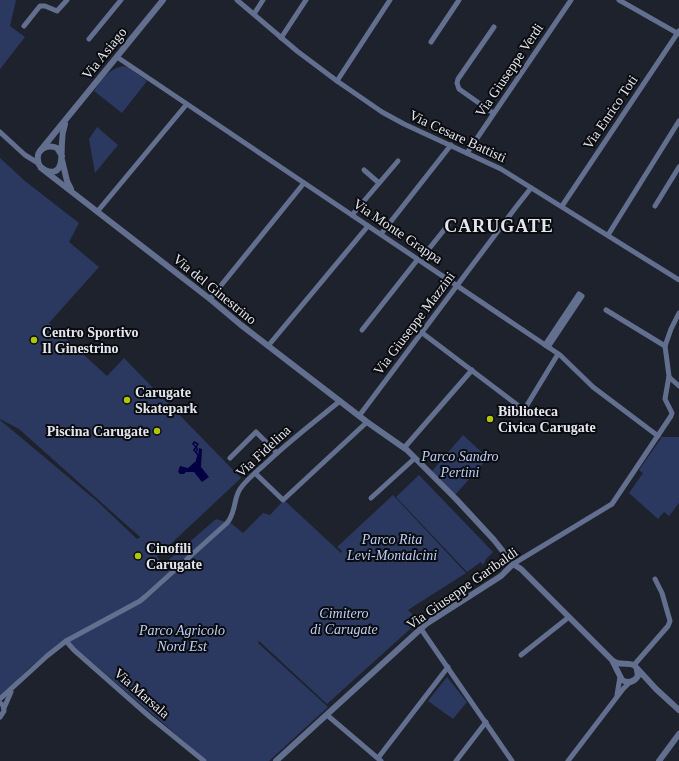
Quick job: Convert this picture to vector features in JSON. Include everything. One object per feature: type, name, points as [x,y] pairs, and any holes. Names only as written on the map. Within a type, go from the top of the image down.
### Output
[{"type":"street","points":[[24,26],[40,6],[45,6],[57,11],[66,0]]},
{"type":"street","points":[[89,40],[121,0]]},
{"type":"street","name":"Via Asiago","points":[[40,151],[163,0]]},
{"type":"street","name":"Via Cesare Battisti","points":[[237,0],[282,38],[337,81],[390,117],[501,168],[679,280]]},
{"type":"street","points":[[254,14],[263,0]]},
{"type":"street","points":[[282,38],[306,0]]},
{"type":"street","points":[[337,81],[390,0]]},
{"type":"street","points":[[431,42],[459,0]]},
{"type":"street","name":"Via Giuseppe Verdi","points":[[467,153],[571,0]]},
{"type":"street","points":[[619,0],[678,33]]},
{"type":"street","points":[[494,27],[458,78],[457,85],[459,89],[494,113]]},
{"type":"street","name":"Via Enrico Toti","points":[[562,206],[678,33]]},
{"type":"street","name":"Via Monte Grappa","points":[[117,57],[186,105],[352,214],[547,346],[558,354],[595,389],[658,436]]},
{"type":"street","points":[[97,212],[186,105]]},
{"type":"street","points":[[608,235],[679,121]]},
{"type":"street","points":[[62,158],[59,150],[53,147],[46,147],[40,151],[37,162],[48,171],[54,171],[59,167],[62,158],[62,140],[65,122]]},
{"type":"street","name":"Via del Ginestrino","points":[[0,132],[25,155],[37,162],[97,212],[340,401]]},
{"type":"street","points":[[381,234],[451,145]]},
{"type":"street","name":"Via del Ginestrino","points":[[62,158],[68,183],[75,194]]},
{"type":"street","points":[[352,214],[398,161]]},
{"type":"street","points":[[655,206],[679,167]]},
{"type":"street","points":[[364,170],[379,183]]},
{"type":"street","points":[[210,299],[304,183]]},
{"type":"street","name":"Via Giuseppe Mazzini","points":[[359,416],[531,188]]},
{"type":"street","points":[[362,330],[448,225]]},
{"type":"street","points":[[268,346],[368,226]]},
{"type":"street","points":[[579,294],[582,296],[547,346],[579,294]]},
{"type":"street","points":[[606,310],[665,346]]},
{"type":"street","points":[[679,313],[665,346],[669,377],[679,386]]},
{"type":"street","points":[[421,332],[524,410],[558,354]]},
{"type":"street","points":[[404,448],[472,370]]},
{"type":"street","name":"Via Giuseppe Garibaldi","points":[[276,761],[429,622],[501,576],[513,564],[606,508],[615,500],[672,414],[665,399],[669,377]]},
{"type":"street","points":[[340,401],[416,458],[494,540],[513,564],[569,616],[612,660],[619,676],[625,682],[633,681],[656,689]]},
{"type":"street","name":"Via Fidelina","points":[[0,699],[47,656],[66,641],[140,601],[146,596],[227,523],[232,515],[238,492],[255,473],[276,453],[340,401]]},
{"type":"street","points":[[255,473],[283,500],[367,422]]},
{"type":"street","points":[[230,458],[256,432],[276,453]]},
{"type":"street","points":[[371,498],[416,458]]},
{"type":"street","points":[[568,761],[626,685],[638,676],[636,668],[670,621],[662,593],[655,580]]},
{"type":"street","points":[[521,655],[569,616]]},
{"type":"street","points":[[421,629],[512,761]]},
{"type":"street","name":"Via Marsala","points":[[66,641],[74,650],[204,761]]},
{"type":"street","points":[[612,660],[624,665],[631,664],[679,710]]},
{"type":"street","points":[[616,698],[621,667],[624,665]]},
{"type":"street","points":[[327,715],[379,759],[448,667]]},
{"type":"street","name":"Via Fidelina","points":[[1,717],[12,689]]},
{"type":"street","points":[[0,703],[4,708]]},
{"type":"street","points":[[456,761],[486,722]]},
{"type":"street","points":[[658,761],[679,734]]},
{"type":"green space","points":[[0,0],[16,0],[10,26],[25,37],[0,69]]},
{"type":"green space","points":[[124,66],[147,81],[122,113],[94,91],[110,72]]},
{"type":"green space","points":[[97,127],[118,145],[95,173],[89,139]]},
{"type":"green space","points":[[0,158],[25,181],[79,223],[69,242],[99,267],[49,323],[107,376],[124,358],[241,478],[159,555],[142,540],[158,555],[157,557],[164,564],[216,519],[232,524],[243,533],[263,513],[270,515],[284,500],[341,553],[342,551],[337,547],[393,495],[466,573],[408,610],[419,621],[327,704],[259,641],[258,643],[328,707],[269,761],[207,761],[65,639],[28,669],[0,698],[0,420],[98,502],[137,539],[140,537],[19,429],[0,419]]},
{"type":"green space","name":"Parco Sandro Pertini","points":[[463,435],[488,458],[455,495],[432,471]]},
{"type":"green space","points":[[662,437],[679,437],[679,503],[669,516],[664,512],[658,519],[629,493],[643,473],[639,470]]},
{"type":"green space","points":[[419,475],[493,552],[483,565],[481,562],[467,572],[396,497]]},
{"type":"green space","points":[[447,677],[467,702],[453,719],[428,701]]},
{"type":"shaded area","points":[[199,448],[202,449],[201,467],[209,477],[202,482],[194,472],[180,474],[178,472],[180,466],[188,468],[196,461],[198,458]]},
{"type":"waterway","points":[[197,451],[197,448],[193,444],[194,442],[198,444],[197,446],[196,447],[195,448],[194,450],[198,455],[197,460]]},
{"type":"place","name":"Centro Sportivo Il Ginestrino","points":[[34,340]]},
{"type":"place","name":"Carugate Skatepark","points":[[127,400]]},
{"type":"place","name":"Biblioteca Civica Carugate","points":[[490,419]]},
{"type":"place","name":"Piscina Carugate","points":[[157,431]]},
{"type":"place","name":"Cinofili Carugate","points":[[138,556]]},
{"type":"district","name":"CARUGATE","points":[[499,226]]},
{"type":"park label","name":"Parco Rita Levi-Montalcini","points":[[392,548]]},
{"type":"park label","name":"Cimitero di Carugate","points":[[344,622]]},
{"type":"park label","name":"Parco Agricolo Nord Est","points":[[182,638]]}]
